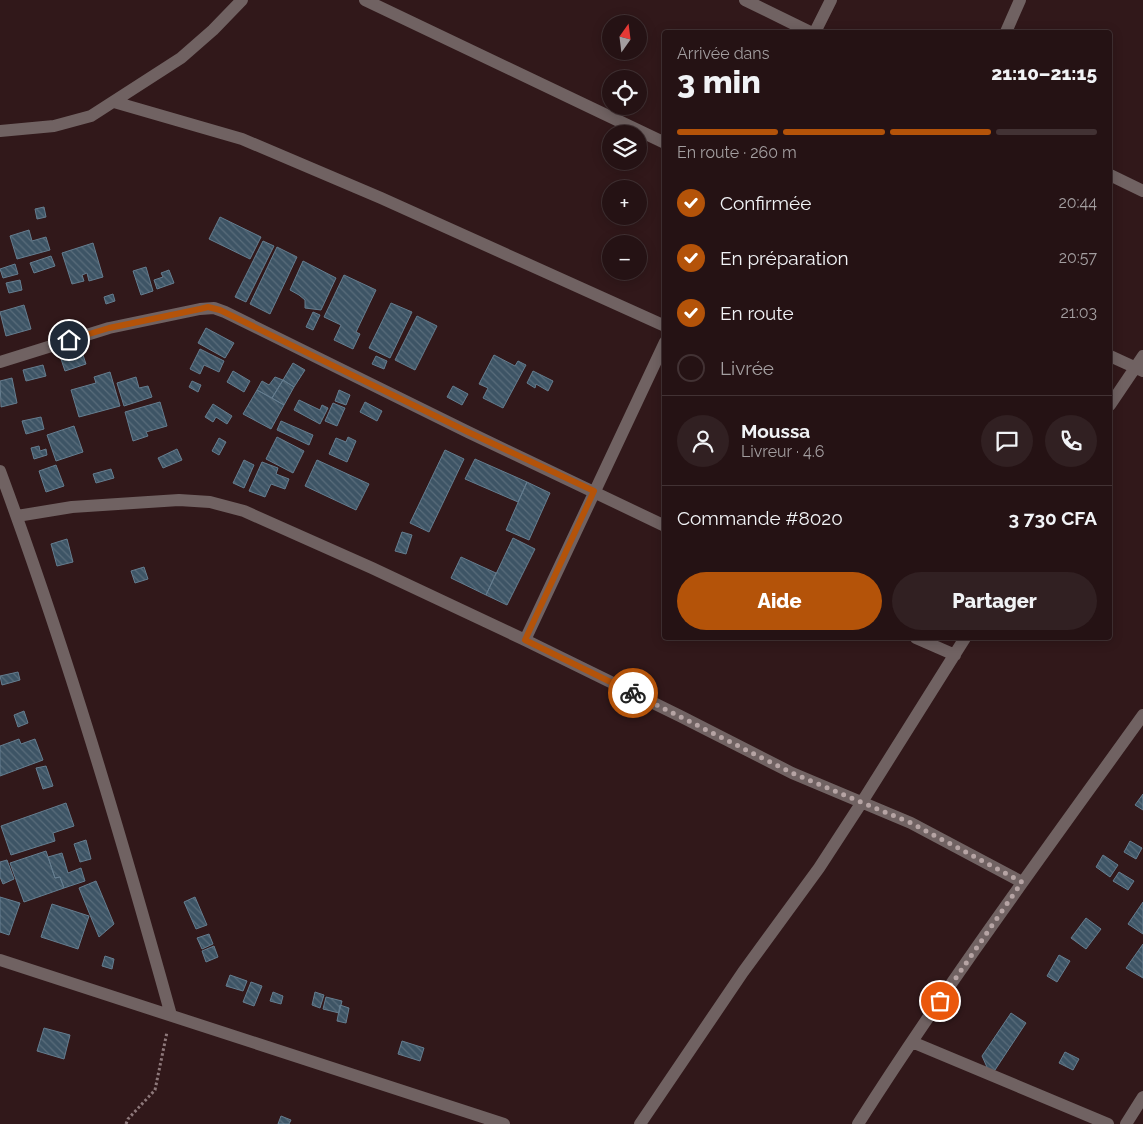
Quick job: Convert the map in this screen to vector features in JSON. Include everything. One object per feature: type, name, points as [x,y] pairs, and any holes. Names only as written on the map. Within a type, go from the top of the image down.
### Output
[{"type":"street","points":[[0,131],[30,129],[68,123],[91,116],[181,58],[214,30],[242,0]]},
{"type":"street","points":[[365,0],[662,142]]},
{"type":"street","points":[[745,0],[806,30]]},
{"type":"street","points":[[816,30],[831,0]]},
{"type":"street","points":[[1007,30],[1020,0]]},
{"type":"street","points":[[114,102],[242,138],[390,202],[662,325]]},
{"type":"street","points":[[1112,176],[1143,191]]},
{"type":"street","points":[[0,362],[109,328],[200,309],[214,308],[662,525]]},
{"type":"street","points":[[525,640],[662,348]]},
{"type":"street","points":[[1112,403],[1139,369],[1143,356]]},
{"type":"street","points":[[1112,357],[1139,369]]},
{"type":"street","points":[[0,470],[58,638],[132,874],[171,1015]]},
{"type":"street","points":[[17,516],[72,507],[179,500],[210,502],[233,508],[372,568],[525,640],[792,773],[911,823],[1022,882]]},
{"type":"street","points":[[921,640],[955,655]]},
{"type":"street","points":[[640,1124],[743,972],[819,868],[964,640]]},
{"type":"street","points":[[858,1124],[1022,882],[1143,715]]},
{"type":"street","points":[[0,960],[391,1089],[504,1124]]},
{"type":"street","points":[[912,1042],[1108,1124]]},
{"type":"street","points":[[1126,1124],[1143,1097]]},
{"type":"path","points":[[126,1124],[128,1119],[155,1090],[171,1015]]},
{"type":"building","points":[[44,207],[46,217],[37,219],[35,209]]},
{"type":"building","points":[[220,217],[261,237],[250,259],[209,239]]},
{"type":"building","points":[[29,230],[32,241],[46,237],[50,250],[17,259],[10,236]]},
{"type":"building","points":[[263,241],[274,246],[246,302],[235,297]]},
{"type":"building","points":[[93,243],[103,277],[89,281],[87,273],[82,275],[84,281],[72,284],[62,253]]},
{"type":"building","points":[[277,247],[297,257],[270,314],[250,304]]},
{"type":"building","points":[[51,256],[55,266],[34,273],[30,263]]},
{"type":"building","points":[[303,261],[336,278],[321,310],[305,308],[305,300],[290,290]]},
{"type":"building","points":[[15,264],[18,274],[3,278],[0,269]]},
{"type":"building","points":[[146,267],[153,291],[141,295],[133,271]]},
{"type":"building","points":[[169,270],[174,283],[157,289],[154,280],[163,277],[161,273]]},
{"type":"building","points":[[344,275],[376,290],[356,332],[360,334],[353,349],[334,340],[341,325],[324,317]]},
{"type":"building","points":[[20,280],[22,290],[9,293],[6,283]]},
{"type":"building","points":[[113,294],[115,301],[106,304],[104,297]]},
{"type":"building","points":[[391,303],[412,312],[390,358],[369,348]]},
{"type":"building","points":[[24,305],[31,329],[6,336],[0,312]]},
{"type":"building","points":[[313,312],[320,315],[313,330],[306,327]]},
{"type":"building","points":[[417,316],[437,326],[415,370],[395,360]]},
{"type":"building","points":[[206,328],[234,343],[225,358],[198,343]]},
{"type":"building","points":[[200,349],[224,361],[219,372],[204,365],[200,374],[190,369]]},
{"type":"building","points":[[82,352],[86,364],[65,371],[61,359]]},
{"type":"building","points":[[494,355],[515,366],[518,361],[526,365],[503,408],[483,398],[488,388],[479,384]]},
{"type":"building","points":[[376,356],[387,361],[384,369],[372,364]]},
{"type":"building","points":[[293,363],[305,370],[294,387],[283,380]]},
{"type":"building","points":[[43,365],[46,376],[26,381],[23,370]]},
{"type":"building","points":[[233,371],[250,381],[244,392],[227,382]]},
{"type":"building","points":[[533,371],[553,381],[548,391],[536,384],[535,388],[527,383]]},
{"type":"building","points":[[110,372],[120,406],[79,417],[71,390],[96,383],[94,377]]},
{"type":"building","points":[[136,377],[139,388],[148,386],[152,397],[124,406],[117,383]]},
{"type":"building","points":[[275,377],[283,380],[272,398],[257,390],[262,381],[269,385]]},
{"type":"building","points":[[12,378],[17,403],[1,407],[0,381]]},
{"type":"building","points":[[283,380],[294,387],[284,405],[272,398]]},
{"type":"building","points":[[192,381],[201,385],[198,392],[189,387]]},
{"type":"building","points":[[453,386],[468,394],[462,405],[447,397]]},
{"type":"building","points":[[257,390],[284,405],[271,429],[243,414]]},
{"type":"building","points":[[339,390],[350,395],[346,405],[335,401]]},
{"type":"building","points":[[299,400],[320,410],[322,405],[328,408],[320,424],[294,410]]},
{"type":"building","points":[[160,402],[167,426],[146,432],[148,436],[133,441],[125,412]]},
{"type":"building","points":[[365,402],[382,411],[377,421],[360,412]]},
{"type":"building","points":[[333,403],[345,408],[337,426],[325,421]]},
{"type":"building","points":[[213,404],[232,416],[227,424],[216,417],[213,422],[205,417]]},
{"type":"building","points":[[41,417],[44,429],[26,434],[22,421]]},
{"type":"building","points":[[281,421],[313,435],[309,445],[277,430]]},
{"type":"building","points":[[74,426],[83,452],[56,461],[47,435]]},
{"type":"building","points":[[277,437],[304,451],[293,473],[266,459]]},
{"type":"building","points":[[348,437],[356,441],[347,462],[329,454],[336,438],[346,442]]},
{"type":"building","points":[[219,438],[226,442],[219,455],[212,451]]},
{"type":"building","points":[[39,446],[40,451],[46,449],[47,455],[34,459],[31,448]]},
{"type":"building","points":[[177,449],[182,460],[163,468],[158,458]]},
{"type":"building","points":[[445,450],[464,459],[429,532],[410,523]]},
{"type":"building","points":[[475,459],[527,482],[518,502],[465,479]]},
{"type":"building","points":[[244,460],[254,465],[244,488],[233,483]]},
{"type":"building","points":[[317,460],[369,484],[356,510],[305,486]]},
{"type":"building","points":[[262,462],[278,468],[276,474],[289,479],[285,489],[271,484],[265,497],[249,491]]},
{"type":"building","points":[[56,465],[64,486],[46,492],[39,471]]},
{"type":"building","points":[[111,469],[114,478],[96,483],[93,474]]},
{"type":"building","points":[[527,482],[550,493],[529,540],[506,530]]},
{"type":"building","points":[[402,532],[412,535],[406,554],[395,551]]},
{"type":"building","points":[[513,538],[535,549],[507,605],[486,595]]},
{"type":"building","points":[[67,539],[73,562],[57,566],[51,544]]},
{"type":"building","points":[[461,557],[496,573],[486,595],[451,578]]},
{"type":"building","points":[[144,567],[148,579],[135,583],[131,571]]},
{"type":"building","points":[[18,672],[20,680],[2,685],[0,676]]},
{"type":"building","points":[[24,711],[28,723],[18,727],[14,715]]},
{"type":"building","points":[[19,739],[21,744],[35,739],[43,760],[0,776],[0,746]]},
{"type":"building","points":[[46,766],[53,786],[43,789],[36,768]]},
{"type":"building","points":[[1143,794],[1143,810],[1135,805]]},
{"type":"building","points":[[66,803],[74,826],[53,833],[55,841],[11,855],[1,826]]},
{"type":"building","points":[[86,840],[91,859],[80,862],[74,844]]},
{"type":"building","points":[[1130,841],[1142,848],[1136,859],[1124,852]]},
{"type":"building","points":[[46,851],[55,878],[60,877],[64,888],[24,902],[10,863]]},
{"type":"building","points":[[62,853],[68,873],[81,868],[85,881],[64,888],[60,877],[55,878],[48,857]]},
{"type":"building","points":[[1103,855],[1118,865],[1110,877],[1096,867]]},
{"type":"building","points":[[7,860],[14,879],[3,884],[0,877],[0,862]]},
{"type":"building","points":[[1119,872],[1134,881],[1128,890],[1113,881]]},
{"type":"building","points":[[96,881],[114,924],[99,937],[79,888]]},
{"type":"building","points":[[0,897],[20,903],[9,935],[0,932]]},
{"type":"building","points":[[195,897],[207,925],[196,929],[184,902]]},
{"type":"building","points":[[1143,902],[1143,934],[1128,924]]},
{"type":"building","points":[[52,904],[89,916],[78,949],[41,937]]},
{"type":"building","points":[[1086,918],[1101,929],[1086,949],[1071,938]]},
{"type":"building","points":[[209,934],[213,944],[202,949],[197,938]]},
{"type":"building","points":[[1143,944],[1143,978],[1126,968]]},
{"type":"building","points":[[214,946],[218,957],[206,962],[202,951]]},
{"type":"building","points":[[1059,955],[1070,961],[1057,982],[1047,976]]},
{"type":"building","points":[[105,956],[114,959],[112,969],[102,966]]},
{"type":"building","points":[[230,975],[247,981],[243,991],[226,986]]},
{"type":"building","points":[[251,982],[262,986],[254,1006],[243,1002]]},
{"type":"building","points":[[273,992],[283,996],[281,1004],[270,1001]]},
{"type":"building","points":[[315,992],[324,995],[320,1008],[312,1005]]},
{"type":"building","points":[[326,997],[342,1001],[339,1013],[323,1009]]},
{"type":"building","points":[[340,1005],[349,1008],[346,1023],[337,1021]]},
{"type":"building","points":[[1011,1013],[1026,1023],[991,1076],[982,1056]]},
{"type":"building","points":[[44,1028],[70,1035],[64,1059],[37,1051]]},
{"type":"building","points":[[402,1041],[424,1048],[420,1061],[398,1054]]},
{"type":"building","points":[[1065,1052],[1079,1059],[1073,1070],[1059,1063]]},
{"type":"building","points":[[281,1116],[291,1120],[289,1124],[278,1124]]},
{"type":"way so far","points":[[633,693],[792,773],[911,823],[1022,882],[940,1001]]},
{"type":"route","points":[[69,340],[109,328],[208,307],[214,308],[468,432],[594,491],[525,640],[633,693]]}]
